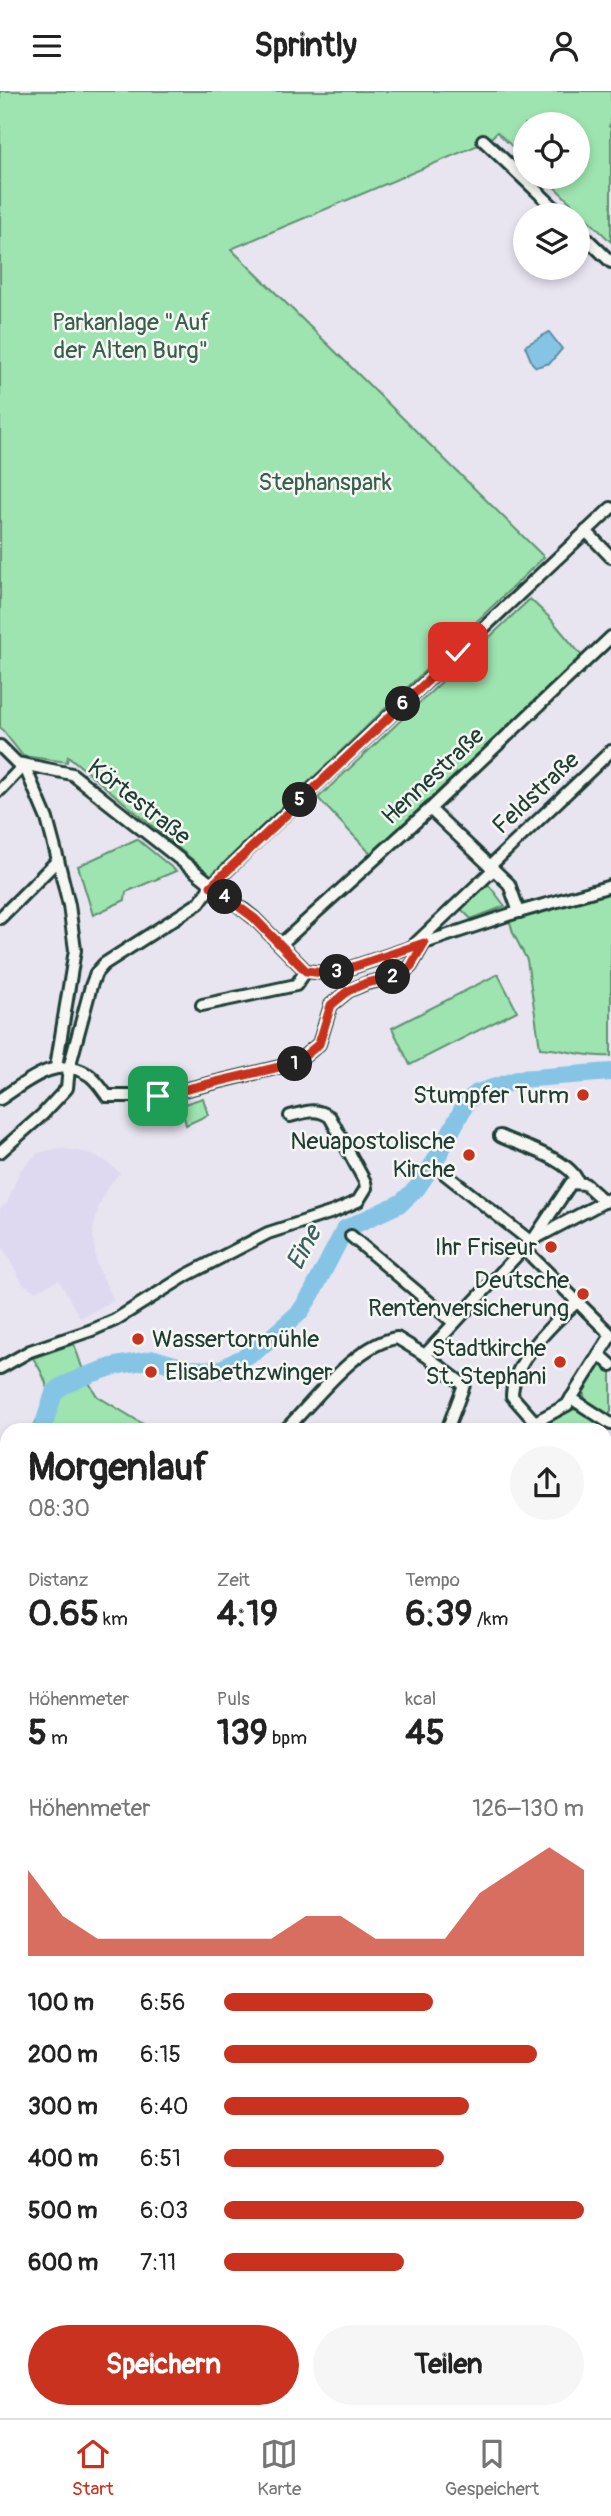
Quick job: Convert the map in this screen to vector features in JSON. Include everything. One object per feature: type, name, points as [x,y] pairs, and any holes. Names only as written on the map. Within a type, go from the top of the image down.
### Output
[{"type":"street","points":[[483,140],[549,203]]},
{"type":"street","points":[[590,242],[611,262]]},
{"type":"street","points":[[0,1152],[42,1115],[67,1088],[69,1068],[96,973],[111,959],[198,903],[211,886],[611,508]]},
{"type":"street","points":[[586,531],[611,557]]},
{"type":"street","name":"Hennestraße","points":[[281,944],[430,809],[610,639]]},
{"type":"street","name":"Körtestraße","points":[[0,746],[9,757],[24,765],[72,774],[254,918],[306,971]]},
{"type":"street","name":"Feldstraße","points":[[419,944],[611,751]]},
{"type":"street","points":[[0,790],[24,765],[47,819],[69,905],[75,950],[56,1067]]},
{"type":"street","points":[[430,809],[509,884],[519,912]]},
{"type":"street","points":[[0,918],[58,859]]},
{"type":"street","points":[[202,1005],[296,985],[306,971],[332,974],[519,912],[611,886]]},
{"type":"street","points":[[0,1099],[46,1070],[56,1067],[69,1068],[90,1076],[107,1096],[158,1096],[296,1063],[319,1044],[331,1005],[348,991],[366,983],[400,976],[411,966],[419,944]]},
{"type":"street","points":[[0,1368],[30,1351],[92,1330],[138,1307],[187,1275],[268,1233],[358,1201],[366,1188],[330,1117],[322,1111],[290,1116]]},
{"type":"street","points":[[500,1136],[565,1166],[576,1175],[578,1182]]},
{"type":"street","points":[[445,1174],[529,1243],[577,1302],[611,1335],[567,1405],[540,1423]]},
{"type":"street","points":[[425,1355],[529,1243],[570,1183],[578,1182],[592,1188],[608,1200],[529,1243]]},
{"type":"street","points":[[351,1236],[454,1323]]},
{"type":"street","points":[[534,1423],[512,1396],[512,1385],[526,1357],[577,1302]]},
{"type":"street","points":[[292,1423],[337,1374],[392,1339],[402,1340],[464,1385],[450,1423]]},
{"type":"street","points":[[599,1354],[611,1365]]},
{"type":"street","points":[[571,1398],[609,1423]]},
{"type":"shaded area","points":[[60,1148],[84,1152],[106,1161],[120,1173],[108,1186],[93,1230],[96,1263],[114,1301],[80,1318],[59,1280],[35,1291],[23,1284],[0,1243],[0,1208],[7,1203],[20,1170],[38,1153]]},
{"type":"green space","points":[[0,91],[611,91],[611,242],[590,222],[590,203],[571,203],[556,189],[590,189],[590,112],[513,112],[513,147],[497,132],[488,141],[231,249],[544,557],[211,875],[68,756],[67,762],[23,756],[0,727]]},
{"type":"green space","points":[[530,599],[582,656],[371,854],[318,798]]},
{"type":"green space","points":[[137,839],[176,871],[126,892],[125,900],[93,915],[78,866]]},
{"type":"green space","points":[[488,884],[505,906],[471,919],[461,909]]},
{"type":"green space","points":[[611,886],[611,1056],[540,1048],[527,960],[513,933],[508,915]]},
{"type":"green space","points":[[498,974],[517,1011],[410,1065],[392,1028]]},
{"type":"green space","points":[[203,1098],[208,1115],[186,1125],[181,1105]]},
{"type":"green space","points":[[74,1344],[85,1376],[97,1396],[141,1423],[34,1423],[46,1402],[47,1387],[33,1358]]},
{"type":"green space","points":[[599,1359],[611,1369],[611,1412],[605,1416],[585,1399],[582,1387]]},
{"type":"green space","points":[[578,1408],[602,1423],[544,1423]]},
{"type":"water","points":[[549,332],[562,349],[550,363],[536,367],[525,346]]},
{"type":"waterway","name":"Eine","points":[[44,1423],[54,1393],[62,1386],[85,1376],[115,1366],[154,1359],[188,1369],[219,1370],[256,1351],[300,1312],[345,1229],[401,1203],[417,1188],[434,1163],[467,1101],[477,1093],[520,1079],[611,1072]]},
{"type":"place","name":"Stumpfer Turm","points":[[583,1095]]},
{"type":"place","name":"Neuapostolische Kirche","points":[[469,1155]]},
{"type":"place","name":"Ihr Friseur","points":[[551,1247]]},
{"type":"place","name":"Deutsche Rentenversicherung","points":[[583,1294]]},
{"type":"place","name":"Wassertormühle","points":[[138,1339]]},
{"type":"place","name":"Stadtkirche St. Stephani","points":[[560,1362]]},
{"type":"place","name":"Elisabethzwinger","points":[[151,1372]]},
{"type":"route","points":[[158,1096],[296,1063],[319,1044],[331,1005],[348,991],[366,983],[400,976],[411,966],[424,943],[332,974],[306,971],[254,918],[211,886],[458,652]]},
{"type":"park label","name":"Parkanlage \"Auf der Alten Burg\"","points":[[131,336]]},
{"type":"park label","name":"Stephanspark","points":[[325,482]]}]
